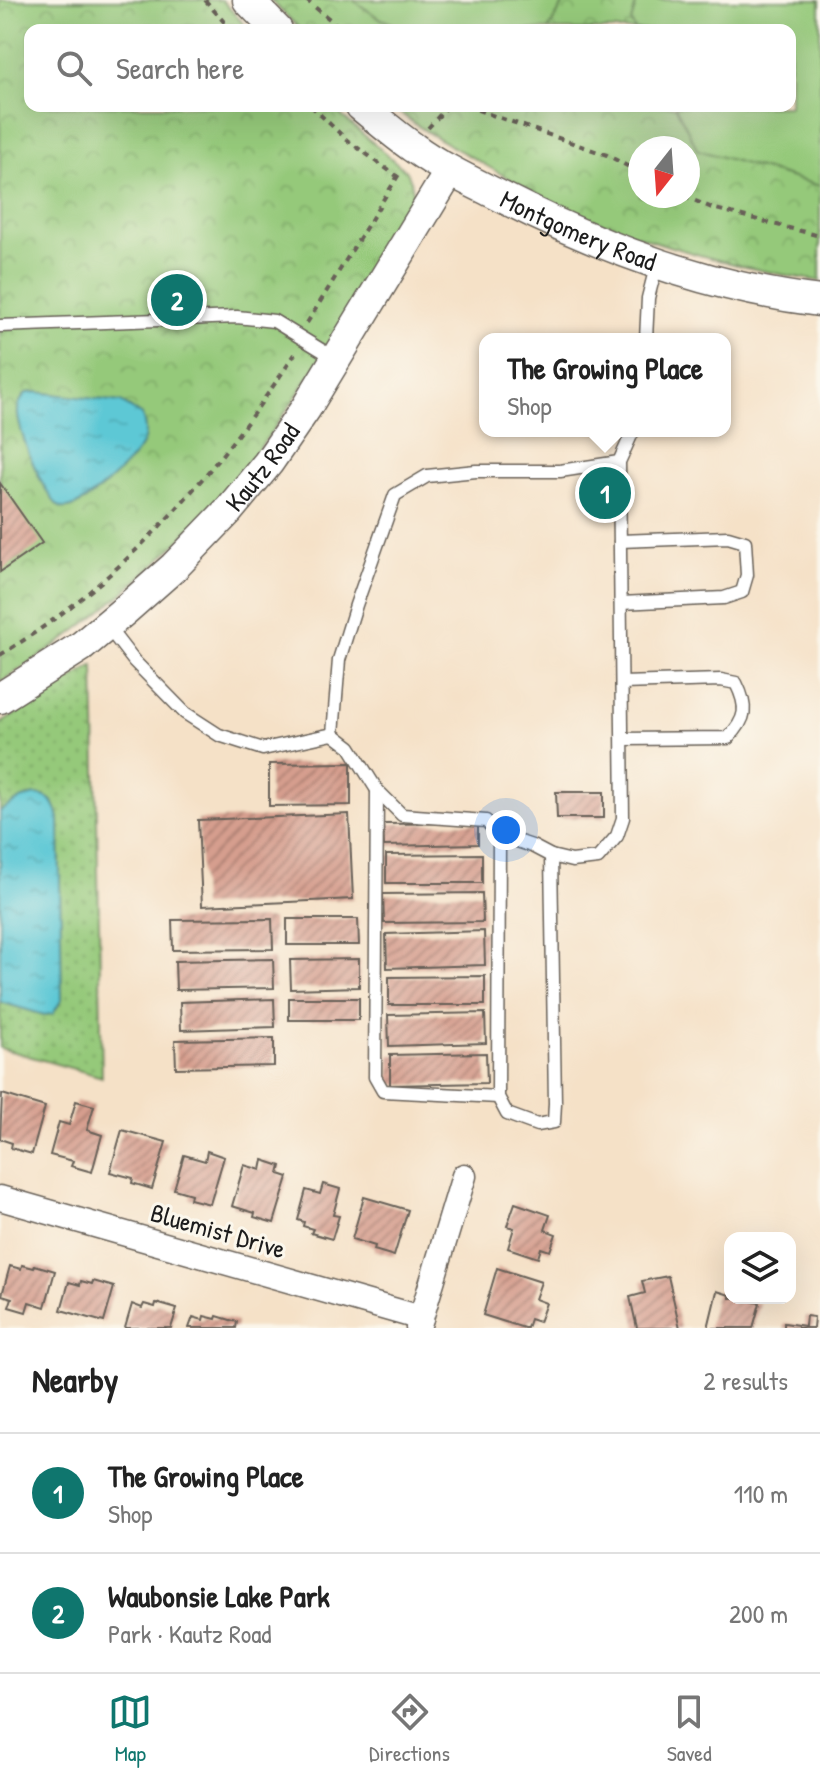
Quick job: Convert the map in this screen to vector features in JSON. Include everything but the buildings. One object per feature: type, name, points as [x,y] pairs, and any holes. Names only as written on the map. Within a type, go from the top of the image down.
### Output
[{"type":"street","points":[[248,0],[271,24]]},
{"type":"street","name":"Montgomery Road","points":[[369,112],[415,149],[450,171],[547,220],[657,263],[732,287],[820,301]]},
{"type":"street","name":"Kautz Road","points":[[0,698],[82,646],[107,626],[174,567],[229,510],[276,452],[450,171]]},
{"type":"street","points":[[419,1323],[464,1176]]},
{"type":"street","name":"Bluemist Drive","points":[[0,1198],[419,1323]]},
{"type":"lane","points":[[646,333],[648,298],[657,263]]},
{"type":"lane","points":[[0,326],[237,317],[274,321],[336,359]]},
{"type":"lane","points":[[107,626],[134,661],[185,713],[219,735],[263,749],[333,734],[350,747],[377,790],[402,815],[486,821],[499,835],[551,856],[572,861],[598,858],[617,836],[623,818],[619,462],[630,437]]},
{"type":"lane","points":[[333,734],[339,660],[395,495],[427,476],[476,471],[560,471],[619,462]]},
{"type":"lane","points":[[620,541],[728,537],[745,542],[747,575],[742,592],[724,598],[621,603]]},
{"type":"lane","points":[[622,683],[721,680],[736,683],[745,701],[739,727],[728,738],[624,739]]},
{"type":"lane","points":[[377,790],[375,1077],[383,1091],[498,1097]]},
{"type":"lane","points":[[499,835],[498,1097],[507,1114],[537,1125],[554,1122],[551,856]]},
{"type":"path","points":[[205,0],[226,24]]},
{"type":"path","points":[[306,0],[336,24]]},
{"type":"path","points":[[317,112],[347,140],[398,177]]},
{"type":"path","points":[[426,130],[442,112]]},
{"type":"path","points":[[483,112],[607,155],[628,166]]},
{"type":"path","points":[[0,655],[108,576],[159,529],[206,478],[296,352],[307,324],[403,168]]},
{"type":"path","points":[[700,203],[820,236]]},
{"type":"green space","points":[[0,0],[222,0],[244,24],[24,24],[24,112],[337,112],[407,172],[413,194],[410,208],[282,418],[233,481],[142,576],[74,632],[0,682]]},
{"type":"green space","points":[[270,0],[820,0],[820,281],[700,255],[584,216],[446,143],[400,112],[796,112],[796,24],[295,24]]},
{"type":"green space","points":[[353,0],[566,0],[552,24],[394,24]]},
{"type":"green space","points":[[637,0],[820,0],[820,186],[700,151],[700,136],[691,136],[678,112],[796,112],[796,24],[632,24]]},
{"type":"green space","points":[[94,665],[102,1077],[0,1048],[0,724]]},
{"type":"water","points":[[26,393],[121,402],[142,415],[145,437],[137,452],[106,484],[70,507],[62,508],[48,493],[21,431],[19,405]]},
{"type":"water","points":[[35,795],[52,801],[59,818],[62,999],[53,1014],[44,1015],[0,1002],[0,811]]},
{"type":"place","name":"Waubonsie Lake Park","points":[[177,300]]},
{"type":"place","name":"The Growing Place","points":[[605,493]]}]
